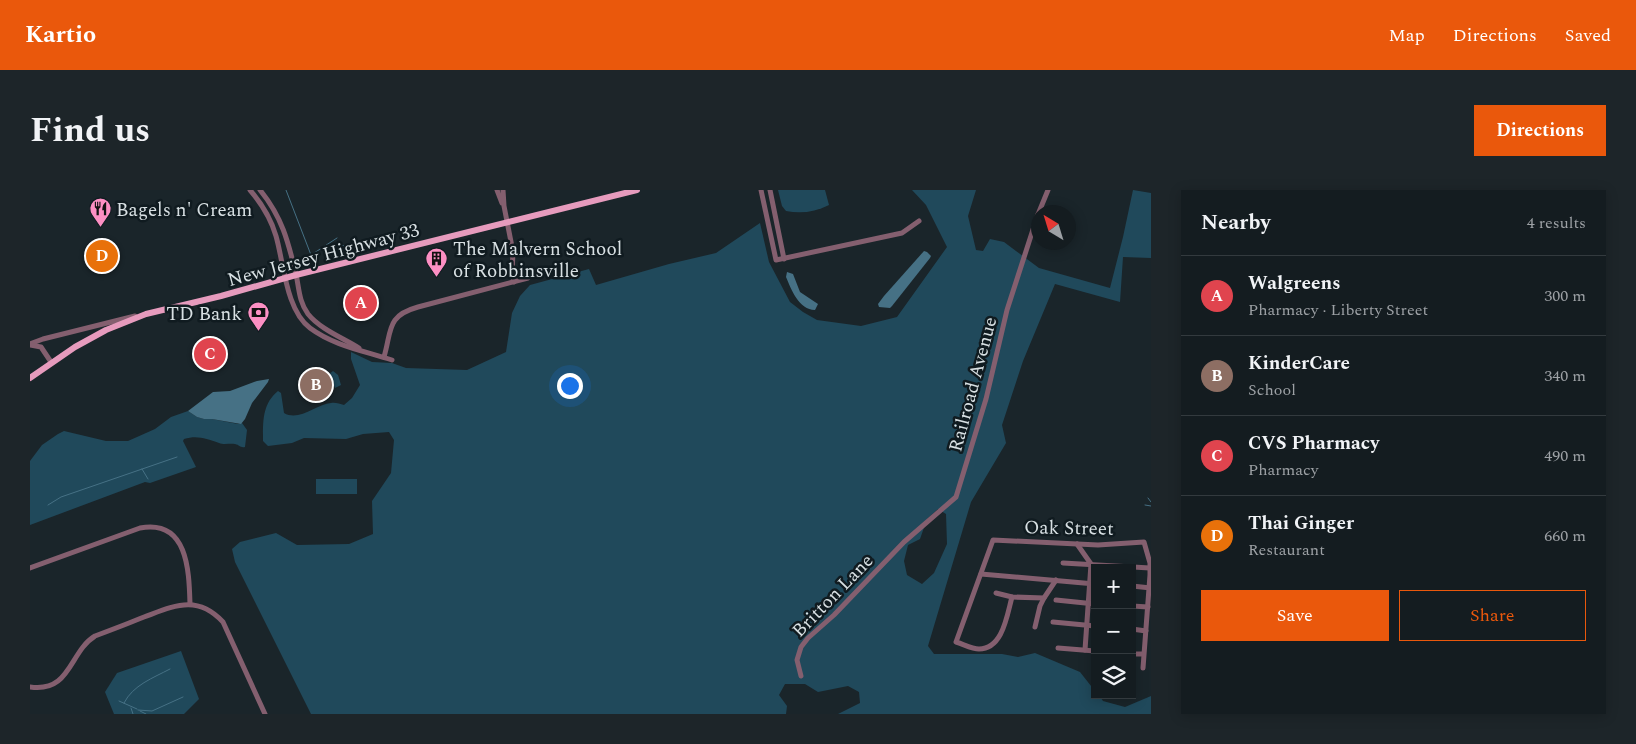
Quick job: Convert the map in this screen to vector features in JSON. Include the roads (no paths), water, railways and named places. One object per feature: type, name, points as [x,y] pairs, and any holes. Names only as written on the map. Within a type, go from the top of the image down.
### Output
[{"type":"main road","name":"New Jersey Highway 33","points":[[30,378],[51,362],[90,338],[146,314],[507,223],[616,192],[637,190]]},
{"type":"street","points":[[250,190],[269,216],[294,307],[305,324],[319,334],[337,342],[392,360]]},
{"type":"street","points":[[260,190],[275,210],[284,228],[301,300],[308,314],[324,327],[364,351]]},
{"type":"street","points":[[497,190],[504,206]]},
{"type":"street","points":[[503,190],[504,206],[513,252],[512,274],[514,282]]},
{"type":"street","points":[[761,190],[776,260],[902,234],[919,221]]},
{"type":"street","points":[[770,190],[784,259]]},
{"type":"street","name":"Railroad Avenue","points":[[1042,205],[1048,190]]},
{"type":"street","name":"Railroad Avenue","points":[[904,542],[956,497],[986,399],[1008,310],[1031,238]]},
{"type":"street","points":[[384,357],[390,339],[392,323],[400,314],[418,307],[528,278]]},
{"type":"street","points":[[30,344],[146,314]]},
{"type":"street","points":[[30,344],[41,348],[51,362]]},
{"type":"street","points":[[30,568],[140,528],[147,526],[160,528],[172,534],[184,550],[190,604]]},
{"type":"street","name":"Oak Street","points":[[981,574],[993,540],[1098,545],[1144,542],[1150,568]]},
{"type":"street","name":"Britton Lane","points":[[800,676],[797,660],[801,647],[904,542]]},
{"type":"street","points":[[1077,544],[1091,564]]},
{"type":"street","points":[[1063,563],[1091,564]]},
{"type":"street","points":[[1136,567],[1150,568],[1143,668]]},
{"type":"street","points":[[1012,597],[999,637],[993,644],[978,649],[956,642],[981,574],[1091,584]]},
{"type":"street","points":[[1035,627],[1040,606],[1056,580]]},
{"type":"street","points":[[1136,586],[1150,588]]},
{"type":"street","points":[[996,593],[1012,597],[1044,598]]},
{"type":"street","points":[[1056,600],[1091,603]]},
{"type":"street","points":[[30,687],[48,686],[60,680],[66,675],[86,643],[95,636],[170,607],[190,604],[205,608],[223,622],[265,714]]},
{"type":"street","points":[[1136,606],[1148,607]]},
{"type":"street","points":[[1085,650],[1091,608]]},
{"type":"street","points":[[1053,622],[1091,626]]},
{"type":"street","points":[[1136,629],[1146,630]]},
{"type":"street","points":[[1058,648],[1091,651]]},
{"type":"street","points":[[1136,654],[1143,654]]},
{"type":"waterway","points":[[286,190],[311,255],[337,238]]},
{"type":"waterway","points":[[322,249],[361,243],[392,233]]},
{"type":"waterway","points":[[48,505],[61,497],[177,457]]},
{"type":"waterway","points":[[142,469],[148,479]]},
{"type":"waterway","points":[[1148,498],[1151,502]]},
{"type":"waterway","points":[[1145,505],[1151,506]]},
{"type":"waterway","points":[[124,703],[138,687],[170,669]]},
{"type":"waterway","points":[[138,710],[152,711],[183,697]]},
{"type":"waterway","points":[[119,701],[137,709]]},
{"type":"waterway","points":[[131,708],[133,714]]},
{"type":"waterway","points":[[140,711],[146,714]]},
{"type":"place","name":"Bagels n' Cream","points":[[100,228]]},
{"type":"place","name":"Thai Ginger","points":[[102,256]]},
{"type":"place","name":"The Malvern School of Robbinsville","points":[[437,278]]},
{"type":"place","name":"Walgreens","points":[[361,303]]},
{"type":"place","name":"TD Bank","points":[[258,332]]},
{"type":"place","name":"CVS Pharmacy","points":[[210,354]]},
{"type":"place","name":"KinderCare","points":[[316,385]]}]
